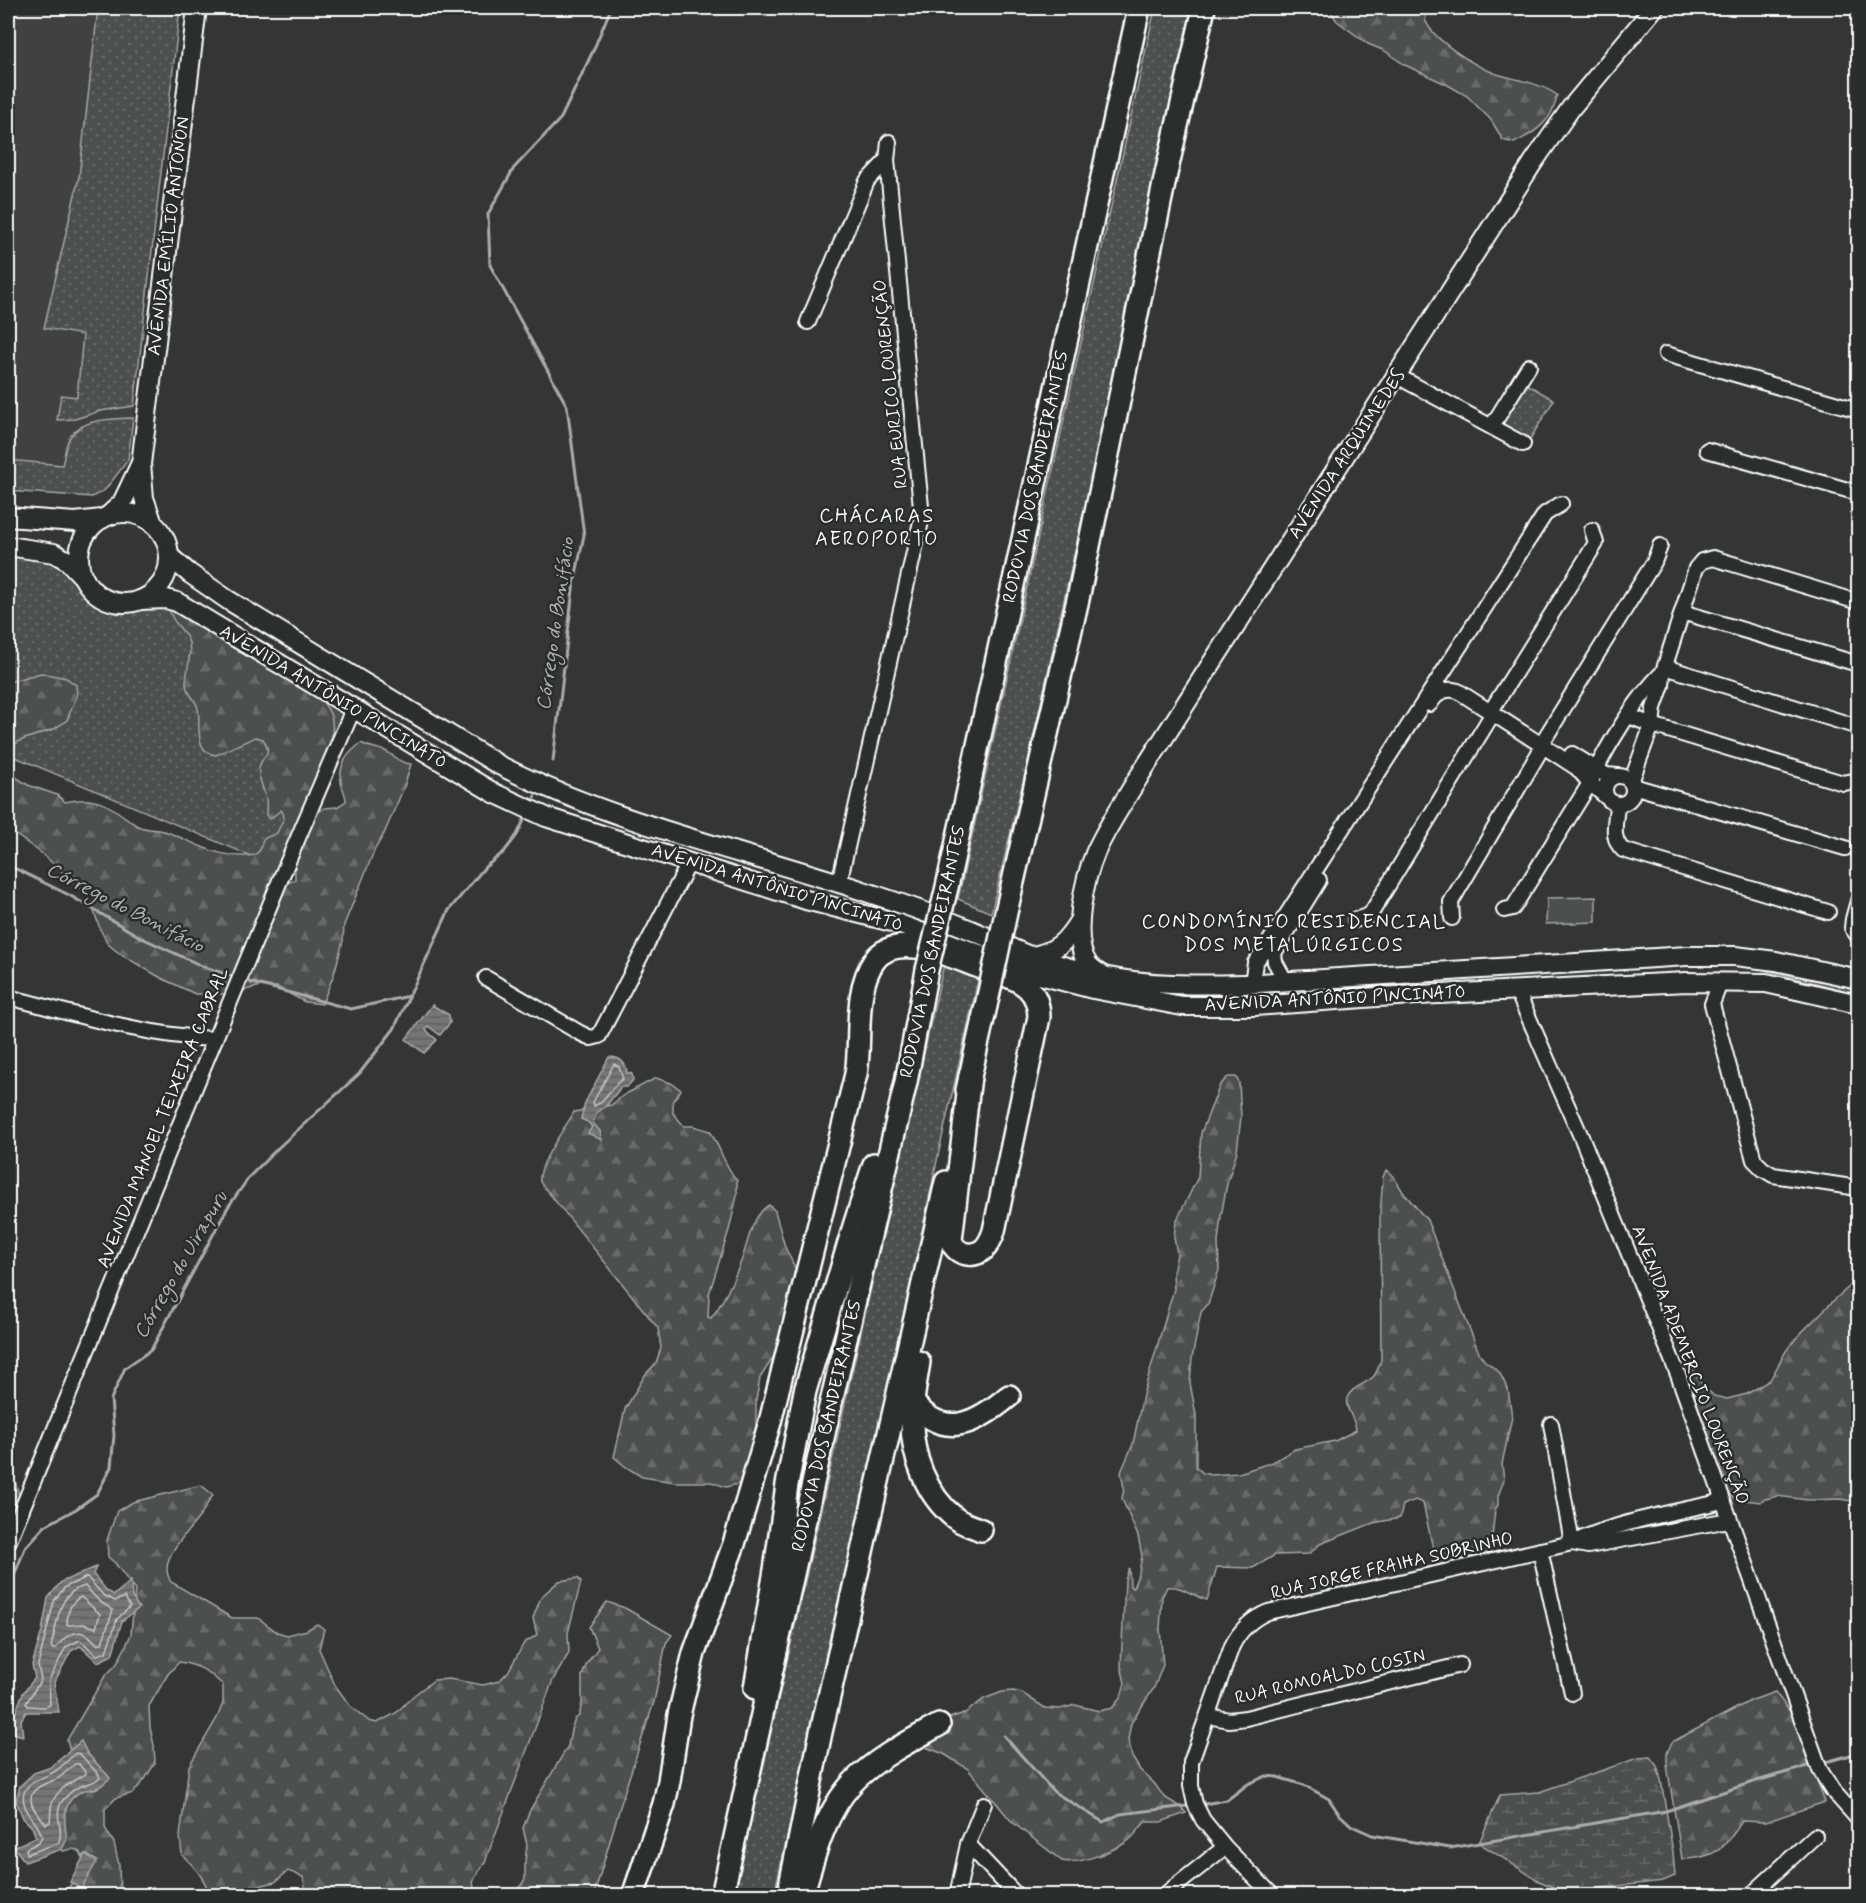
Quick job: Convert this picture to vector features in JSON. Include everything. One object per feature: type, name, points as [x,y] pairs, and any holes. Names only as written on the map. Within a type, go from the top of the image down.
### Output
[{"type":"highway","name":"RODOVIA DOS BANDEIRANTES","points":[[722,1896],[827,1420],[906,1082],[927,970],[1139,8]]},
{"type":"highway","points":[[788,1896],[821,1732],[1078,599],[1166,174],[1203,8]]},
{"type":"highway","points":[[633,1896],[664,1804],[679,1715],[694,1653],[734,1544],[770,1422],[856,1074],[864,987],[874,961],[884,952],[906,946],[935,951],[1020,982],[1031,992],[1038,1005],[1039,1017],[994,1231],[986,1247],[970,1254],[957,1250],[951,1239],[970,1076]]},
{"type":"highway","points":[[736,1830],[755,1682],[787,1485],[805,1391],[857,1216],[884,1134],[906,1082]]},
{"type":"highway","points":[[926,1269],[927,1311],[913,1402],[913,1443],[920,1468],[931,1491],[944,1508],[957,1520],[981,1530]]},
{"type":"highway","points":[[913,1402],[921,1413],[933,1420],[947,1425],[964,1424],[981,1417],[1009,1396]]},
{"type":"highway","points":[[802,1896],[822,1834],[835,1806],[848,1788],[862,1773],[880,1760],[939,1725]]},
{"type":"main road","name":"AVENIDA EMÍLIO ANTONON","points":[[141,464],[197,8]]},
{"type":"main road","name":"AVENIDA ARQUIMEDES","points":[[1103,976],[1086,962],[1079,921],[1085,886],[1096,851],[1120,808],[1534,161],[1571,108],[1654,8]]},
{"type":"main road","points":[[85,580],[80,566],[79,552],[83,539],[91,527],[122,503],[141,464]]},
{"type":"main road","name":"AVENIDA ANTÔNIO PINCINATO","points":[[141,464],[144,498],[153,524],[167,544],[169,556],[189,573],[228,600],[499,765],[564,795],[646,825],[839,883],[967,928],[1032,956],[1103,976],[1180,986],[1286,982],[1686,956],[1735,956],[1776,961],[1858,979]]},
{"type":"main road","points":[[8,517],[75,522],[121,513],[132,514],[153,524]]},
{"type":"main road","name":"AVENIDA ANTÔNIO PINCINATO","points":[[8,546],[54,553],[68,561],[92,590],[115,602],[166,599],[177,602],[354,707],[433,758],[494,793],[546,817],[806,900],[896,923],[1025,970],[1093,989],[1182,1006],[1283,1004],[1377,997],[1687,982],[1766,983],[1858,1004]]},
{"type":"main road","points":[[140,600],[152,593],[161,583],[167,570],[169,556]]},
{"type":"main road","points":[[349,674],[356,692],[357,700],[354,707]]},
{"type":"main road","points":[[567,823],[568,813],[577,809],[627,826],[646,825]]},
{"type":"main road","points":[[678,836],[689,851],[689,863]]},
{"type":"main road","name":"AVENIDA ARQUIMEDES","points":[[1032,956],[1046,954],[1056,948],[1070,935],[1079,921]]},
{"type":"main road","points":[[1720,983],[1735,956]]},
{"type":"main road","points":[[1623,985],[1640,978],[1646,972],[1647,959]]},
{"type":"main road","points":[[1252,983],[1262,995],[1283,1004]]},
{"type":"street","name":"RUA EURICO LOURENÇÃO","points":[[839,883],[922,517],[887,160],[889,142]]},
{"type":"street","points":[[808,322],[867,181],[887,160]]},
{"type":"street","points":[[1666,354],[1858,410]]},
{"type":"street","points":[[1492,426],[1529,366]]},
{"type":"street","points":[[1397,376],[1522,444]]},
{"type":"street","points":[[1707,450],[1858,493]]},
{"type":"street","points":[[1252,983],[1255,963],[1262,952],[1545,514],[1561,504]]},
{"type":"street","points":[[1355,920],[1370,915],[1596,543],[1592,530]]},
{"type":"street","points":[[1452,918],[1451,902],[1544,742],[1654,562],[1659,546]]},
{"type":"street","points":[[1627,781],[1652,725],[1664,669],[1696,568],[1702,561],[1713,558],[1858,602]]},
{"type":"street","points":[[1682,612],[1858,664]]},
{"type":"street","points":[[1504,910],[1513,908],[1629,716],[1664,669]]},
{"type":"street","points":[[1664,669],[1858,727]]},
{"type":"street","points":[[1442,674],[1544,742],[1577,768],[1611,801],[1622,805],[1630,800],[1634,791],[1627,781],[1613,777],[1606,783],[1605,788],[1611,801],[1616,844],[1623,850],[1828,912]]},
{"type":"street","points":[[1286,982],[1275,962],[1274,953],[1435,697],[1450,688],[1494,709]]},
{"type":"street","name":"AVENIDA MANOEL TEIXEIRA CABRAL","points":[[8,1543],[283,873],[354,707]]},
{"type":"street","points":[[1629,716],[1843,783],[1855,781]]},
{"type":"street","points":[[1544,742],[1606,775],[1845,848]]},
{"type":"street","points":[[486,978],[580,1033],[591,1038],[599,1036],[689,863]]},
{"type":"street","points":[[1858,901],[1852,928],[1858,936]]},
{"type":"street","points":[[1720,983],[1712,1004],[1754,1160],[1773,1175],[1858,1188]]},
{"type":"street","name":"AVENIDA ADEMERCIO LOURENÇÃO","points":[[1517,991],[1583,1141],[1672,1361],[1818,1764],[1833,1791],[1858,1819]]},
{"type":"street","points":[[8,997],[149,1032],[182,1038],[215,1039]]},
{"type":"street","points":[[1551,1424],[1572,1543]]},
{"type":"street","points":[[1572,1543],[1586,1536],[1641,1520],[1723,1501]]},
{"type":"street","points":[[1572,1543],[1588,1546],[1729,1520]]},
{"type":"street","name":"RUA JORGE FRAIHA SOBRINHO","points":[[1273,1896],[1225,1847],[1203,1820],[1195,1804],[1191,1786],[1191,1762],[1237,1638],[1249,1623],[1261,1615],[1572,1543]]},
{"type":"street","points":[[1540,1550],[1572,1693]]},
{"type":"street","name":"RUA ROMOALDO COSIN","points":[[1208,1716],[1229,1720],[1246,1718],[1460,1665]]},
{"type":"street","points":[[957,1896],[968,1844],[984,1804]]},
{"type":"street","points":[[1750,1896],[1815,1836]]},
{"type":"street","points":[[968,1844],[1017,1896]]},
{"type":"street","points":[[1163,1896],[1225,1847]]},
{"type":"shaded area","points":[[8,8],[180,8],[128,459],[105,490],[91,496],[8,491]]},
{"type":"green space","points":[[98,8],[180,8],[134,406],[100,411],[75,419],[57,420],[61,395],[77,397],[83,335],[44,328],[79,177]]},
{"type":"green space","points":[[1155,8],[1196,8],[1029,757],[991,913],[958,899]]},
{"type":"green space","points":[[1328,8],[1430,8],[1425,19],[1429,27],[1444,43],[1465,58],[1494,73],[1535,84],[1557,95],[1552,112],[1542,125],[1522,139],[1514,143],[1503,140],[1491,120],[1467,96],[1368,44],[1337,21]]},
{"type":"green space","points":[[1520,380],[1554,400],[1527,444],[1492,426]]},
{"type":"green space","points":[[133,418],[128,460],[105,490],[92,497],[8,491],[8,460],[62,465],[68,440],[82,426],[98,421]]},
{"type":"green space","points":[[8,554],[54,561],[74,577],[95,603],[119,614],[156,607],[184,609],[341,705],[346,715],[282,869],[8,754]]},
{"type":"green space","points":[[173,610],[316,692],[331,716],[333,727],[331,744],[285,874],[290,882],[295,880],[299,851],[318,813],[324,808],[337,807],[346,801],[341,782],[341,769],[352,751],[361,743],[385,751],[411,764],[404,787],[375,849],[344,925],[343,941],[334,974],[322,1004],[305,1002],[277,987],[261,986],[230,994],[195,994],[161,978],[120,954],[108,944],[100,929],[90,899],[79,886],[41,853],[8,829],[8,772],[28,785],[57,795],[65,802],[95,801],[114,809],[138,826],[161,830],[220,853],[255,855],[260,850],[263,839],[277,833],[284,818],[281,810],[270,819],[266,815],[265,796],[259,774],[261,761],[267,753],[263,739],[255,737],[216,755],[209,753],[201,744],[197,706],[186,684],[189,643],[171,615],[170,611]]},
{"type":"green space","points":[[41,673],[66,678],[76,685],[77,695],[67,720],[54,729],[19,741],[8,751],[8,682]]},
{"type":"green space","points":[[1596,897],[1596,922],[1546,924],[1547,898]]},
{"type":"green space","points":[[944,964],[979,976],[896,1356],[774,1895],[734,1896]]},
{"type":"green space","points":[[1777,964],[1858,986],[1858,994],[1761,969]]},
{"type":"green space","points":[[1228,1077],[1236,1077],[1239,1083],[1241,1117],[1237,1151],[1227,1184],[1221,1216],[1218,1242],[1219,1270],[1208,1304],[1201,1312],[1192,1358],[1190,1383],[1196,1415],[1196,1467],[1203,1473],[1211,1475],[1239,1473],[1273,1462],[1295,1449],[1335,1441],[1356,1430],[1347,1406],[1347,1398],[1352,1391],[1373,1377],[1381,1360],[1380,1214],[1383,1177],[1386,1170],[1427,1220],[1479,1353],[1499,1372],[1508,1389],[1512,1417],[1502,1464],[1504,1480],[1495,1510],[1490,1555],[1437,1567],[1423,1503],[1415,1500],[1403,1505],[1400,1518],[1373,1523],[1320,1544],[1309,1554],[1275,1555],[1253,1568],[1217,1567],[1207,1600],[1182,1589],[1167,1587],[1162,1597],[1160,1629],[1163,1665],[1154,1688],[1131,1723],[1128,1740],[1132,1757],[1140,1770],[1154,1783],[1164,1797],[1181,1807],[1186,1813],[1161,1822],[1145,1822],[1128,1841],[1103,1854],[1077,1861],[1062,1861],[1012,1822],[968,1769],[924,1745],[946,1719],[965,1713],[984,1699],[1002,1692],[1022,1693],[1045,1708],[1060,1709],[1075,1705],[1099,1711],[1112,1708],[1121,1697],[1125,1683],[1121,1666],[1125,1580],[1129,1568],[1130,1586],[1133,1588],[1142,1556],[1138,1536],[1122,1499],[1124,1488],[1121,1472],[1133,1444],[1143,1395],[1174,1289],[1173,1273],[1177,1254],[1174,1237],[1176,1222],[1198,1177],[1201,1133],[1220,1085]]},
{"type":"green space","points":[[656,1078],[671,1083],[681,1090],[673,1101],[673,1113],[684,1126],[710,1131],[737,1180],[737,1196],[729,1230],[709,1294],[708,1317],[711,1318],[724,1298],[742,1259],[758,1215],[769,1205],[775,1211],[785,1247],[796,1270],[794,1324],[760,1378],[756,1400],[756,1433],[746,1482],[726,1487],[711,1482],[675,1482],[642,1477],[614,1457],[625,1409],[645,1375],[656,1363],[661,1348],[658,1328],[540,1182],[540,1175],[547,1157],[574,1112],[611,1105],[624,1095]]},
{"type":"green space","points":[[1858,1279],[1858,1502],[1777,1496],[1761,1502],[1735,1499],[1718,1481],[1707,1461],[1688,1361],[1703,1386],[1714,1396],[1727,1399],[1747,1394],[1770,1380],[1786,1351],[1798,1336]]},
{"type":"green space","points":[[8,1456],[19,1495],[8,1526]]},
{"type":"green space","points":[[201,1485],[213,1495],[170,1555],[167,1573],[171,1582],[232,1618],[258,1618],[277,1632],[287,1635],[307,1630],[317,1624],[324,1629],[319,1649],[335,1685],[350,1706],[369,1721],[377,1723],[396,1713],[434,1680],[449,1679],[483,1685],[499,1681],[508,1672],[524,1643],[537,1635],[533,1618],[541,1597],[559,1581],[578,1578],[581,1582],[568,1633],[569,1653],[553,1680],[485,1862],[473,1881],[475,1895],[307,1895],[303,1877],[288,1871],[275,1882],[258,1886],[245,1895],[210,1895],[199,1873],[182,1855],[180,1836],[189,1766],[217,1718],[223,1703],[223,1685],[203,1669],[179,1662],[168,1674],[149,1706],[155,1763],[133,1793],[116,1798],[105,1809],[105,1828],[114,1843],[119,1865],[120,1895],[64,1895],[78,1872],[82,1859],[77,1850],[63,1851],[56,1838],[56,1820],[72,1757],[67,1740],[105,1676],[116,1665],[131,1634],[135,1590],[108,1557],[107,1540],[117,1511],[133,1502]]},
{"type":"green space","points":[[607,1602],[625,1608],[672,1635],[666,1643],[654,1702],[594,1895],[515,1895],[525,1879],[527,1845],[523,1828],[530,1810],[568,1746],[571,1730],[575,1719],[579,1716],[582,1703],[582,1676],[587,1663],[598,1648],[589,1627]]},
{"type":"green space","points":[[1775,1692],[1794,1717],[1825,1802],[1765,1822],[1742,1821],[1718,1850],[1703,1857],[1682,1859],[1667,1765],[1667,1753],[1672,1742],[1750,1701]]},
{"type":"green space","points":[[1650,1757],[1657,1766],[1661,1780],[1675,1876],[1663,1881],[1565,1892],[1539,1881],[1479,1843],[1500,1795],[1539,1792],[1638,1758]]},
{"type":"water","points":[[432,1005],[449,1015],[450,1023],[440,1035],[428,1026],[426,1030],[437,1040],[424,1053],[406,1039]]},
{"type":"water","points":[[609,1057],[622,1061],[627,1073],[632,1074],[633,1080],[627,1087],[621,1087],[606,1106],[597,1113],[593,1123],[600,1131],[602,1140],[588,1133],[592,1127],[581,1119],[585,1103]]},
{"type":"water","points":[[96,1567],[93,1574],[107,1591],[114,1595],[131,1581],[132,1597],[139,1608],[122,1621],[112,1655],[98,1662],[80,1646],[71,1651],[54,1683],[59,1712],[26,1712],[21,1720],[23,1736],[8,1732],[23,1693],[35,1678],[32,1665],[42,1631],[48,1598],[61,1582]]},
{"type":"water","points":[[81,1741],[87,1753],[110,1778],[103,1785],[85,1790],[72,1798],[66,1810],[67,1839],[62,1849],[25,1862],[14,1847],[36,1837],[32,1827],[23,1818],[16,1801],[20,1786],[34,1773],[51,1767]]},
{"type":"water","points":[[85,1854],[97,1861],[81,1889],[70,1882]]},
{"type":"waterway","name":"Córrego do Bonifácio","points":[[553,761],[573,589],[584,535],[567,406],[490,265],[488,214],[514,168],[561,118],[611,8]]},
{"type":"waterway","name":"Córrego do Uirapuru","points":[[8,1591],[25,1548],[45,1526],[97,1494],[111,1467],[114,1435],[111,1399],[125,1368],[151,1350],[228,1207],[250,1176],[359,1074],[394,1029],[449,910],[485,867],[504,852],[517,835],[525,818]]},
{"type":"waterway","name":"Córrego do Bonifácio","points":[[8,865],[69,895],[142,938],[202,966],[231,976]]},
{"type":"waterway","points":[[249,982],[351,1009],[409,996]]},
{"type":"waterway","points":[[1004,1736],[1054,1792],[1103,1822],[1120,1814],[1187,1806]]},
{"type":"waterway","points":[[1822,1763],[1858,1753]]},
{"type":"waterway","points":[[1204,1804],[1227,1800],[1248,1784],[1266,1776],[1277,1777],[1304,1785],[1329,1799],[1339,1814],[1352,1826],[1372,1835],[1450,1848],[1666,1811],[1815,1764]]},
{"type":"district","name":"CHÁCARAS AEROPORTO","points":[[877,528]]},
{"type":"district","name":"CONDOMÍNIO RESIDENCIAL DOS METALÚRGICOS","points":[[1294,934]]}]
